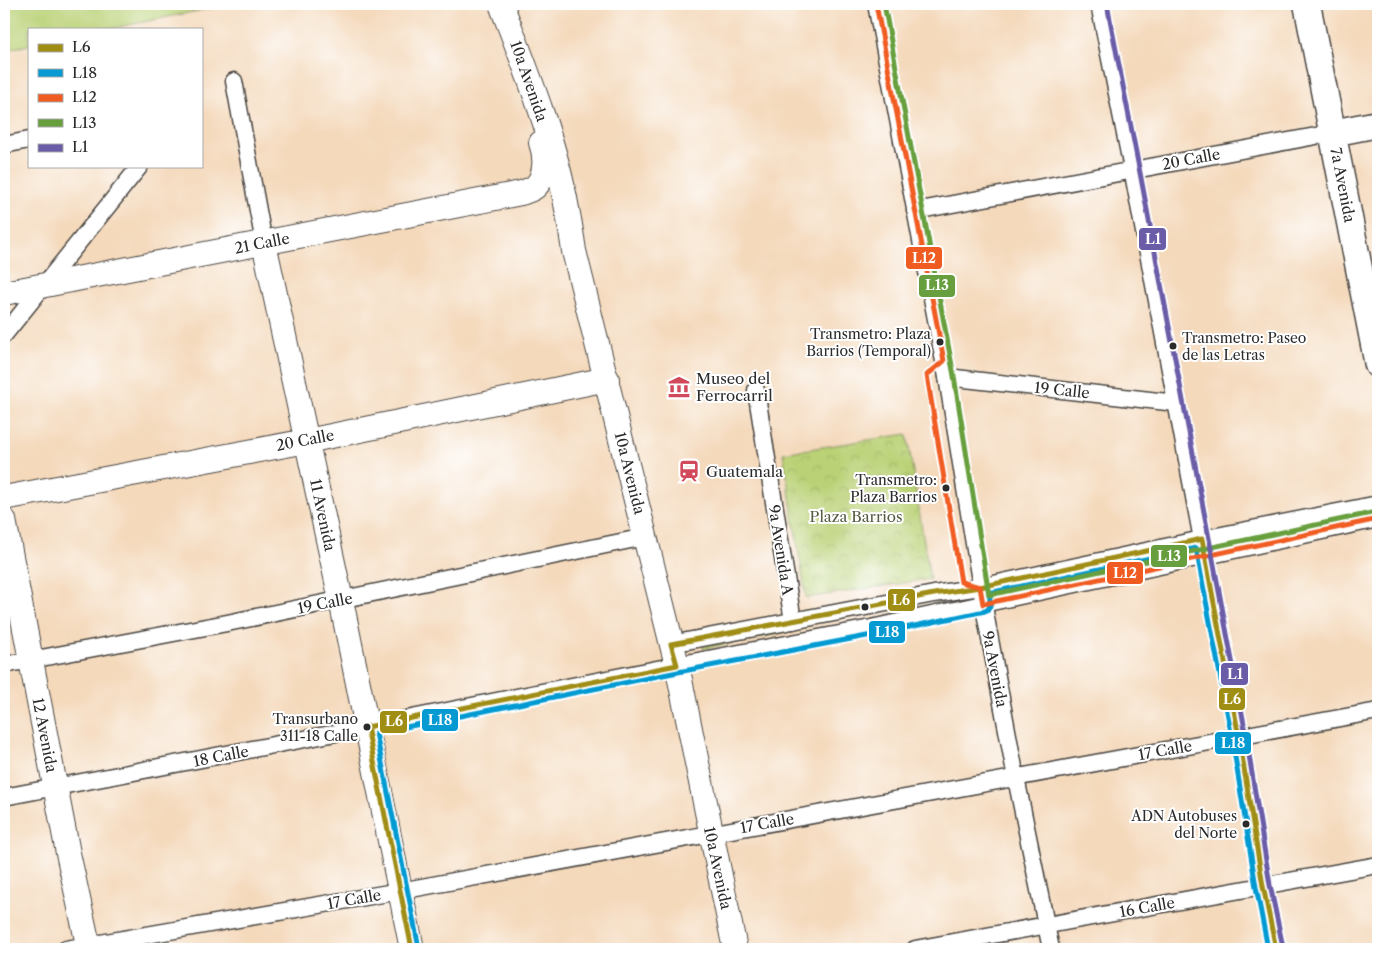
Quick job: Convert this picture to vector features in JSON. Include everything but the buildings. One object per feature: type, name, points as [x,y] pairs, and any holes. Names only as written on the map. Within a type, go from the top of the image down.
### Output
[{"type":"main road","name":"10a Avenida","points":[[490,4],[544,151],[544,165],[539,181],[535,187],[521,193]]},
{"type":"main road","name":"10a Avenida","points":[[501,4],[552,147],[567,208],[574,251],[674,655],[735,949]]},
{"type":"main road","name":"7a Avenida","points":[[1307,4],[1378,365]]},
{"type":"main road","name":"20 Calle","points":[[1332,133],[1378,124]]},
{"type":"main road","name":"21 Calle","points":[[4,293],[521,193]]},
{"type":"main road","points":[[521,193],[536,196],[548,202],[574,251]]},
{"type":"main road","name":"11 Avenida","points":[[264,243],[341,600],[412,949]]},
{"type":"main road","name":"20 Calle","points":[[4,498],[307,441],[606,379]]},
{"type":"main road","name":"12 Avenida","points":[[4,520],[55,786],[81,948]]},
{"type":"street","name":"9a Avenida","points":[[876,4],[947,377],[983,604],[1051,949]]},
{"type":"street","points":[[1099,4],[1202,539],[1239,737],[1263,886],[1276,949]]},
{"type":"street","name":"11 Avenida","points":[[234,81],[264,243]]},
{"type":"street","name":"20 Calle","points":[[915,211],[1332,133]]},
{"type":"street","points":[[4,145],[28,140]]},
{"type":"street","points":[[4,335],[138,168]]},
{"type":"street","name":"19 Calle","points":[[947,377],[1176,403]]},
{"type":"street","name":"9a Avenida A","points":[[756,390],[793,621]]},
{"type":"street","name":"18 Calle","points":[[4,796],[367,727],[674,655],[793,621],[980,587],[1202,539],[1378,504]]},
{"type":"street","name":"18 Calle","points":[[674,655],[870,628],[1378,519]]},
{"type":"street","name":"19 Calle","points":[[4,665],[341,600],[645,537]]},
{"type":"street","name":"17 Calle","points":[[81,948],[1378,711]]},
{"type":"street","name":"16 Calle","points":[[915,949],[1378,865]]},
{"type":"green space","points":[[4,4],[232,4],[114,28],[28,28],[28,45],[4,50]]},
{"type":"green space","name":"Plaza Barrios","points":[[907,434],[930,579],[806,598],[783,453]]},
{"type":"green space","points":[[785,629],[786,632],[703,649],[703,646]]},
{"type":"transit line","name":"L12","points":[[876,4],[944,361],[927,375],[961,582],[980,587],[983,604],[1378,519]]},
{"type":"transit line","name":"L13","points":[[884,4],[954,376],[989,595],[1376,512]]},
{"type":"transit line","name":"L1","points":[[1107,4],[1244,724],[1270,885],[1283,947]]},
{"type":"transit line","name":"L6","points":[[412,949],[367,727],[677,665],[671,644],[980,587],[1202,539],[1239,737],[1263,886],[1276,949]]},
{"type":"transit line","name":"L18","points":[[419,948],[376,733],[985,611],[990,606],[989,593],[1196,548],[1232,738],[1268,949]]},
{"type":"place","name":"Transmetro: Plaza Barrios (Temporal)","points":[[940,342]]},
{"type":"place","name":"Transmetro: Paseo de las Letras","points":[[1173,346]]},
{"type":"place","name":"Museo del Ferrocarril","points":[[679,387]]},
{"type":"place","name":"Guatemala","points":[[689,471]]},
{"type":"place","name":"Transmetro: Plaza Barrios","points":[[946,488]]},
{"type":"place","name":"Transurbano 311-18 Calle","points":[[367,727]]},
{"type":"place","name":"ADN Autobuses del Norte","points":[[1246,824]]}]
